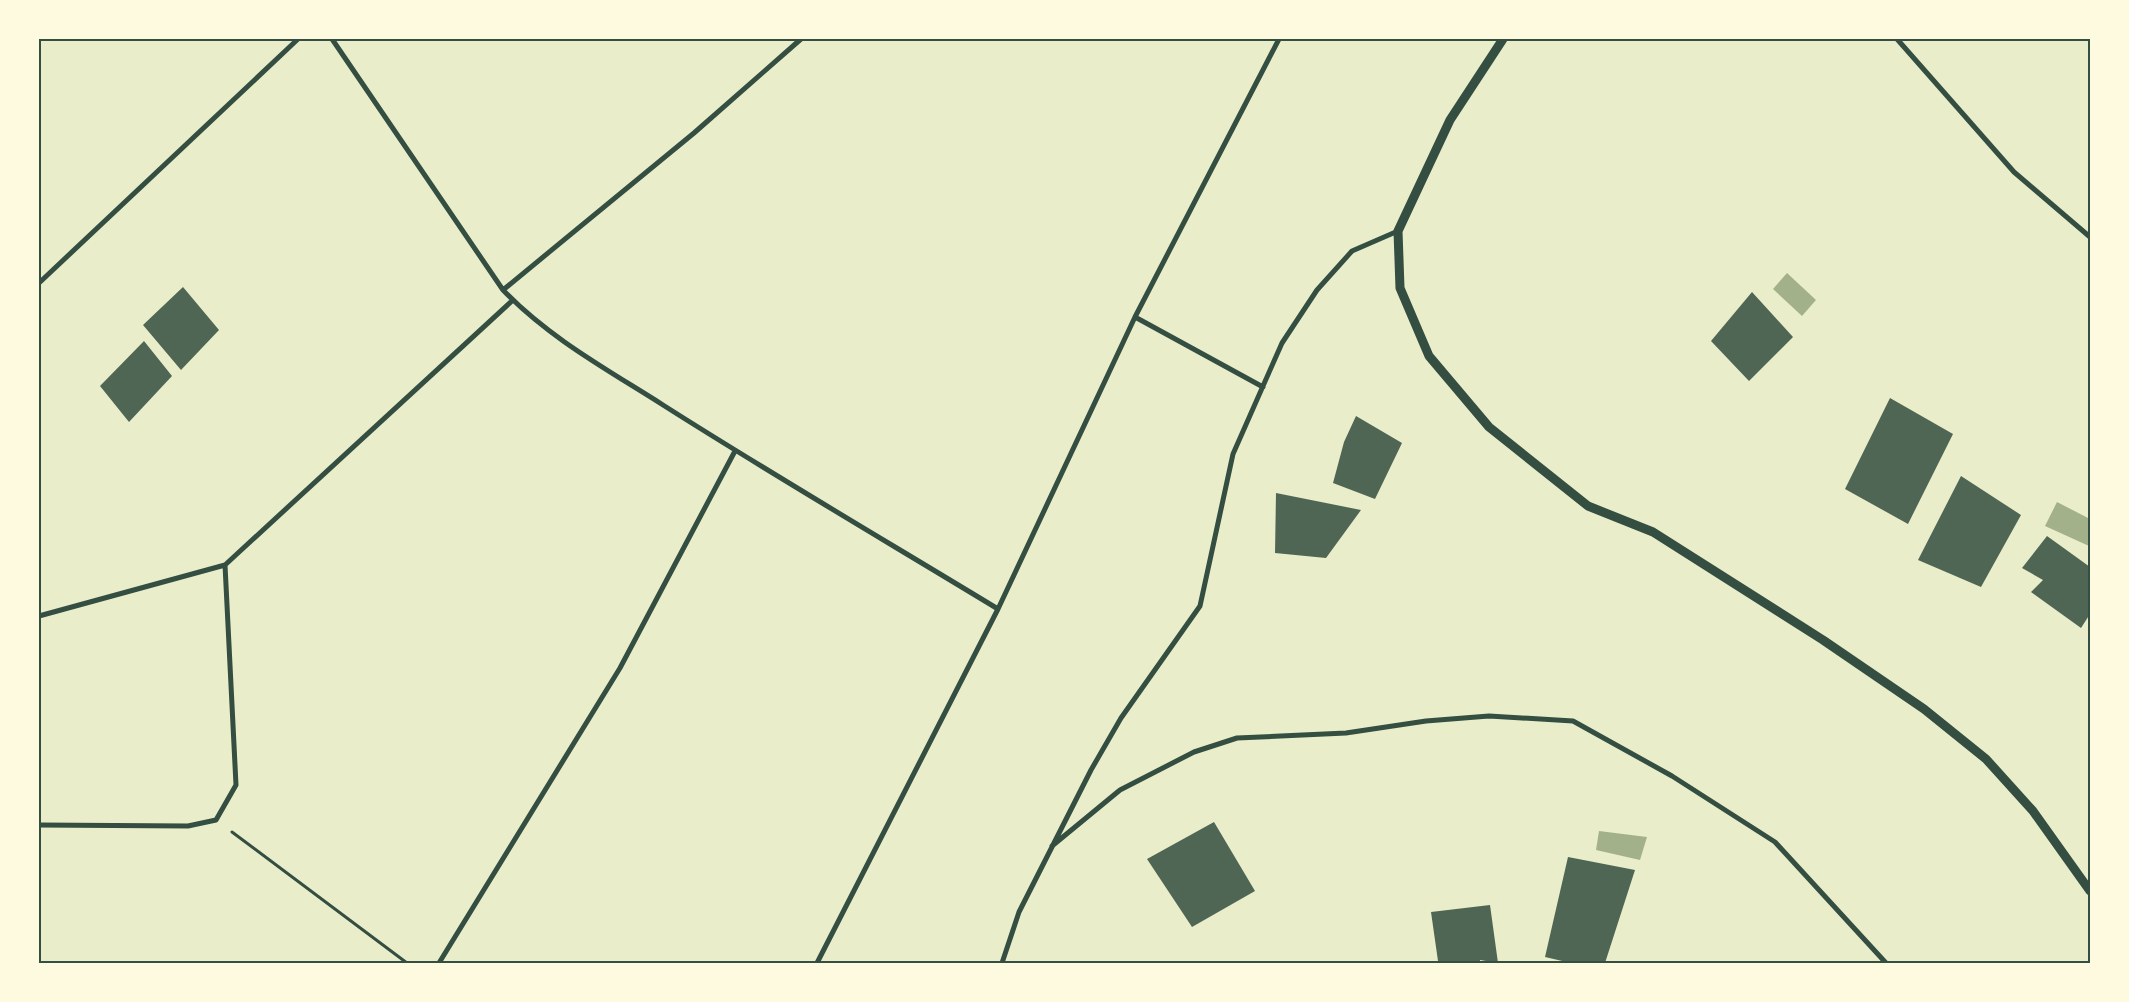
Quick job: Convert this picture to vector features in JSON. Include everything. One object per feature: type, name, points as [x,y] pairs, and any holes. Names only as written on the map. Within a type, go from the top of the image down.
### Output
[{"type":"street","points":[[39,283],[298,39]]},
{"type":"street","points":[[332,39],[504,290],[513,300],[563,341],[735,451],[998,609]]},
{"type":"street","points":[[504,290],[694,133],[801,39]]},
{"type":"street","points":[[816,963],[998,609],[1135,317],[1278,39]]},
{"type":"street","points":[[1503,39],[1450,120],[1398,230],[1400,288],[1429,356],[1489,427],[1588,506],[1653,532],[1823,640],[1924,709],[1986,760],[2034,811],[2090,891]]},
{"type":"street","points":[[1897,39],[2014,172],[2090,237]]},
{"type":"street","points":[[1002,963],[1019,912],[1052,846],[1121,718],[1200,606],[1233,454],[1282,343],[1317,290],[1352,251],[1398,230]]},
{"type":"street","points":[[39,616],[224,565],[513,300]]},
{"type":"street","points":[[1135,317],[1263,387]]},
{"type":"street","points":[[439,963],[620,668],[735,451]]},
{"type":"street","points":[[39,825],[188,826],[216,820],[236,786],[224,565]]},
{"type":"street","points":[[1052,846],[1120,790],[1194,752],[1237,738],[1346,733],[1489,716],[1573,721],[1672,776],[1775,842],[1886,963]]},
{"type":"path","points":[[216,820],[407,963]]},
{"type":"shaded area","points":[[1787,273],[1816,300],[1802,316],[1773,289]]},
{"type":"shaded area","points":[[2057,502],[2090,519],[2089,546],[2045,526]]},
{"type":"shaded area","points":[[1599,831],[1647,837],[1640,860],[1596,850]]},
{"type":"building","points":[[183,287],[219,330],[181,370],[143,325]]},
{"type":"building","points":[[1752,292],[1793,337],[1749,381],[1711,341]]},
{"type":"building","points":[[144,341],[172,376],[129,422],[100,386]]},
{"type":"building","points":[[1890,398],[1953,434],[1908,524],[1845,489]]},
{"type":"building","points":[[1356,416],[1402,443],[1375,499],[1333,483],[1344,442]]},
{"type":"building","points":[[1961,476],[2021,515],[1981,587],[1918,560]]},
{"type":"building","points":[[1276,493],[1361,510],[1326,558],[1275,553]]},
{"type":"building","points":[[2047,536],[2090,567],[2090,614],[2081,628],[2031,592],[2043,580],[2022,568]]},
{"type":"building","points":[[1214,822],[1255,891],[1192,927],[1147,859]]},
{"type":"building","points":[[1568,857],[1635,870],[1605,963],[1571,963],[1545,957]]},
{"type":"building","points":[[1490,905],[1498,963],[1480,960],[1480,963],[1438,961],[1431,912]]}]
